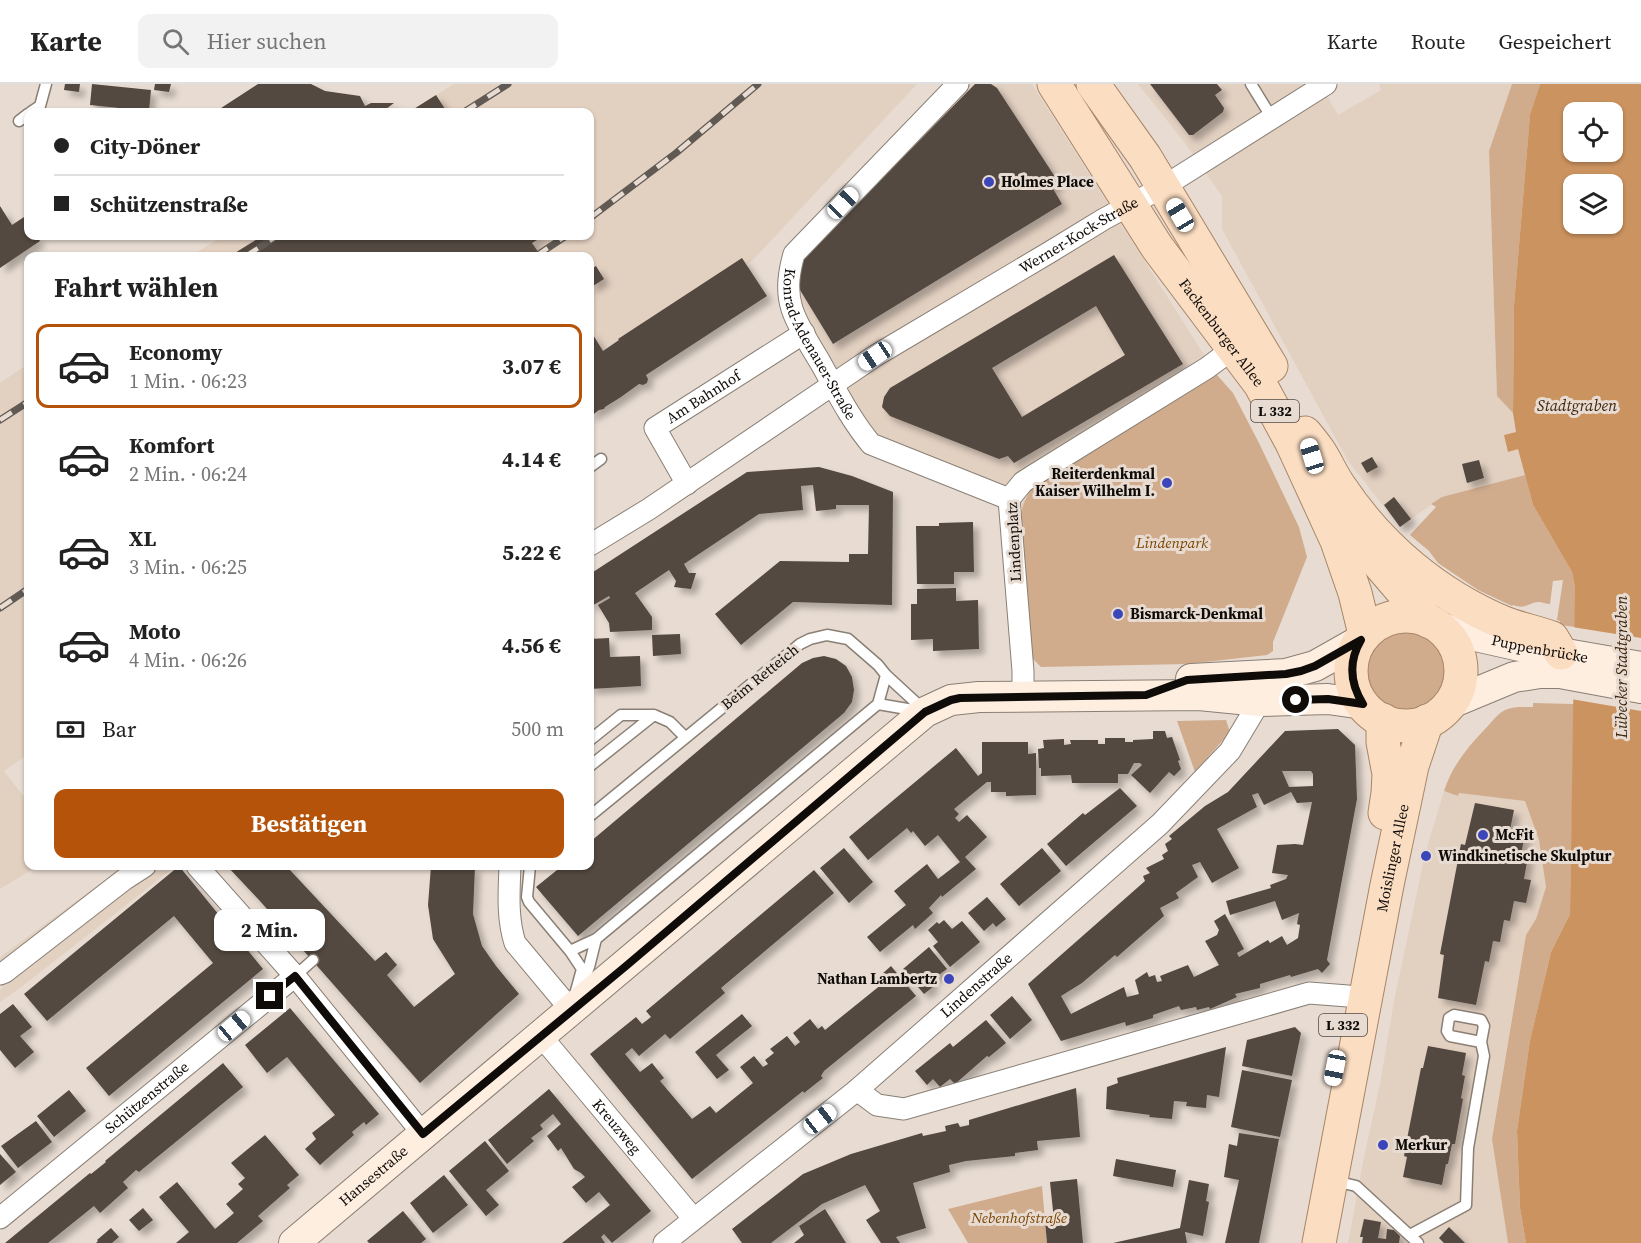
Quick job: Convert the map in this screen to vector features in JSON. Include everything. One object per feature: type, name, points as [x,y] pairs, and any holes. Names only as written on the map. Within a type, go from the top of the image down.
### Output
[{"type":"main road","name":"Fackenburger Allee","points":[[1054,84],[1157,247],[1260,384],[1292,443],[1344,563],[1355,593],[1363,637]]},
{"type":"main road","name":"Fackenburger Allee","points":[[1093,84],[1134,140],[1273,369],[1304,431],[1312,456],[1362,544],[1434,624]]},
{"type":"main road","points":[[1304,431],[1319,450],[1339,486],[1370,526],[1405,561],[1433,584],[1476,610],[1515,627],[1552,638],[1560,663]]},
{"type":"main road","points":[[1363,637],[1379,624],[1395,617],[1412,616],[1434,624]]},
{"type":"main road","name":"L 332","points":[[1434,624],[1454,645],[1461,667],[1460,683],[1438,713]]},
{"type":"main road","name":"L 332","points":[[1363,637],[1354,656],[1352,675],[1354,686],[1373,712]]},
{"type":"main road","points":[[1373,712],[1405,725],[1438,713]]},
{"type":"main road","name":"Moislinger Allee","points":[[1319,1243],[1323,1178],[1357,997],[1388,793],[1389,774],[1383,742],[1373,712]]},
{"type":"main road","name":"Moislinger Allee","points":[[1357,997],[1412,766],[1438,713]]},
{"type":"main road","name":"Moislinger Allee","points":[[1301,1243],[1323,1178]]},
{"type":"street","name":"Konrad-Adenauer-Straße","points":[[958,84],[794,254],[789,270],[788,285],[792,308],[804,333],[861,432],[871,444],[1009,499]]},
{"type":"street","name":"Werner-Kock-Straße","points":[[833,384],[875,356],[1104,219],[1163,187],[1326,84]]},
{"type":"street","name":"Am Bahnhof","points":[[687,484],[656,428],[804,333]]},
{"type":"street","name":"Lindenplatz","points":[[1023,696],[1009,499],[1023,482],[1034,474],[1207,368],[1234,348]]},
{"type":"street","points":[[594,543],[687,484],[833,384]]},
{"type":"street","name":"Puppenbrücke","points":[[1434,624],[1520,646],[1560,663],[1641,688]]},
{"type":"street","points":[[1146,695],[1187,680],[1286,674],[1301,671],[1315,666],[1363,637]]},
{"type":"street","name":"Puppenbrücke","points":[[1438,713],[1514,677],[1540,673],[1560,663],[1641,667]]},
{"type":"street","points":[[1023,696],[1200,695],[1260,701],[1328,699],[1373,712]]},
{"type":"street","name":"Hansestraße","points":[[294,1243],[626,966],[925,712],[960,698],[1023,696]]},
{"type":"street","name":"Lindenstraße","points":[[664,1243],[857,1090],[1160,824],[1230,751],[1260,701]]},
{"type":"street","points":[[0,974],[139,870]]},
{"type":"street","points":[[510,870],[509,911],[515,943],[571,1010]]},
{"type":"street","points":[[198,874],[295,976],[423,1134]]},
{"type":"street","name":"Schützenstraße","points":[[0,1218],[295,976]]},
{"type":"street","points":[[857,1090],[878,1105],[904,1109],[1309,993],[1357,997]]},
{"type":"street","name":"Kreuzweg","points":[[541,1036],[693,1218]]},
{"type":"lane","points":[[37,108],[40,106],[46,84]]},
{"type":"lane","points":[[1251,84],[1272,118]]},
{"type":"lane","points":[[594,464],[601,459]]},
{"type":"lane","name":"Beim Retteich","points":[[594,813],[800,644],[810,639],[827,636],[848,639],[925,712]]},
{"type":"lane","points":[[570,951],[596,939],[878,704],[886,675]]},
{"type":"lane","points":[[878,704],[925,712]]},
{"type":"lane","points":[[594,737],[621,715],[654,714],[670,722],[685,737]]},
{"type":"lane","points":[[594,763],[654,714]]},
{"type":"lane","points":[[530,870],[527,897],[529,902],[582,969],[571,1010]]},
{"type":"lane","points":[[571,1010],[589,967],[596,939]]},
{"type":"lane","points":[[295,976],[313,960]]},
{"type":"lane","points":[[1410,1235],[1466,1205],[1468,1148],[1484,1056],[1481,1042]]},
{"type":"lane","points":[[1323,1178],[1356,1186],[1418,1243]]},
{"type":"shaded area","points":[[454,84],[917,84],[752,261],[594,365],[594,252],[197,252],[217,240],[594,240],[594,108],[415,108]]},
{"type":"shaded area","points":[[950,84],[1032,84],[1217,375],[1214,374],[1032,488],[1021,509],[1009,499],[872,443],[804,333],[789,270]]},
{"type":"shaded area","points":[[1138,84],[1320,84],[1338,115],[1381,90],[1379,84],[1512,84],[1489,151],[1497,396],[1513,413],[1516,432],[1504,435],[1518,449],[1525,475],[1442,497],[1400,527],[1348,461],[1222,229],[1222,196],[1184,142]]},
{"type":"shaded area","points":[[24,367],[24,757],[4,771],[24,797],[24,870],[31,870],[0,889],[0,383]]},
{"type":"shaded area","points":[[1444,791],[1458,796],[1459,793],[1525,801],[1539,840],[1546,887],[1536,919],[1526,935],[1492,1139],[1508,1243],[1348,1243],[1394,1001],[1425,854]]},
{"type":"shaded area","points":[[119,870],[171,870],[0,1002],[0,990],[3,987],[0,980],[0,957]]},
{"type":"green space","points":[[1512,84],[1540,84],[1530,116],[1514,305],[1513,413],[1497,396],[1489,151]]},
{"type":"green space","name":"Lindenpark","points":[[1214,374],[1233,393],[1260,445],[1299,527],[1307,557],[1273,642],[1273,651],[1267,655],[1187,664],[1041,667],[1033,659],[1027,638],[1020,517],[1030,491]]},
{"type":"green space","points":[[1525,475],[1533,505],[1572,572],[1575,588],[1575,627],[1560,625],[1560,621],[1557,620],[1563,580],[1553,581],[1550,604],[1539,602],[1512,606],[1478,590],[1438,563],[1429,551],[1410,535],[1436,507],[1431,504],[1442,497]]},
{"type":"green space","points":[[1398,630],[1414,630],[1435,641],[1446,662],[1446,678],[1435,699],[1414,710],[1398,710],[1384,704],[1372,692],[1366,678],[1366,662],[1372,648],[1384,636]]},
{"type":"green space","points":[[1533,703],[1574,704],[1570,914],[1551,952],[1530,1040],[1517,1131],[1520,1208],[1526,1243],[1508,1243],[1492,1139],[1526,935],[1536,919],[1546,887],[1539,840],[1525,801],[1459,793],[1458,796],[1444,791],[1451,773],[1461,758],[1497,716],[1512,708],[1533,707]]},
{"type":"green space","points":[[1226,720],[1230,732],[1195,772],[1177,721]]},
{"type":"green space","name":"Nebenhofstraße","points":[[1042,1186],[1047,1243],[968,1243],[948,1209]]},
{"type":"water","name":"Stadtgraben","points":[[1540,84],[1641,84],[1641,1243],[1526,1243],[1520,1208],[1517,1131],[1530,1040],[1551,952],[1570,914],[1575,588],[1572,572],[1533,505],[1518,449],[1508,452],[1504,435],[1516,432],[1513,413],[1514,305],[1530,115]]},
{"type":"pier","points":[[1572,627],[1641,638],[1641,711],[1571,699]]},
{"type":"building","points":[[65,84],[80,84],[79,92],[64,90]]},
{"type":"building","points":[[92,84],[151,90],[149,108],[90,105]]},
{"type":"building","points":[[155,84],[171,84],[169,92],[154,90]]},
{"type":"building","points":[[258,84],[311,84],[325,91],[360,96],[365,106],[371,103],[394,103],[387,108],[221,108]]},
{"type":"building","points":[[975,84],[991,84],[997,88],[1059,183],[1052,187],[1062,204],[833,344],[800,290],[797,272],[801,261]]},
{"type":"building","points":[[1150,84],[1217,84],[1222,90],[1215,95],[1224,108],[1223,112],[1193,135],[1189,135]]},
{"type":"building","points":[[436,95],[444,108],[415,108]]},
{"type":"building","points":[[0,206],[12,225],[24,217],[24,240],[40,241],[0,268]]},
{"type":"building","points":[[256,240],[537,240],[532,243],[538,252],[236,252]]},
{"type":"building","points":[[1114,255],[1183,364],[1014,463],[1008,456],[999,459],[890,416],[882,407],[884,397],[890,388]],"holes":[[[1096,306],[1125,355],[1022,417],[992,368]]]},
{"type":"building","points":[[742,258],[767,296],[646,375],[647,383],[639,384],[594,414],[594,336],[603,351]]},
{"type":"building","points":[[596,266],[604,279],[594,285],[594,267]]},
{"type":"building","points":[[1372,457],[1378,467],[1367,473],[1361,463]]},
{"type":"building","points":[[1479,460],[1484,478],[1467,483],[1462,464]]},
{"type":"building","points":[[819,467],[852,476],[893,492],[892,605],[793,602],[741,645],[715,614],[780,561],[849,562],[849,554],[868,554],[869,505],[836,505],[836,509],[816,511],[813,485],[801,486],[803,510],[759,514],[684,564],[689,573],[696,573],[691,589],[674,587],[676,581],[669,570],[635,593],[652,617],[652,630],[610,632],[609,623],[598,605],[610,598],[609,596],[594,605],[594,571],[747,472]]},
{"type":"building","points":[[1394,497],[1411,519],[1400,527],[1384,505]]},
{"type":"building","points":[[973,522],[974,572],[954,572],[954,584],[917,584],[916,526]]},
{"type":"building","points":[[956,588],[956,601],[978,600],[979,649],[933,651],[933,639],[911,640],[911,604],[917,604],[917,589]]},
{"type":"building","points":[[680,634],[681,654],[653,656],[652,635]]},
{"type":"building","points":[[609,638],[610,657],[640,656],[641,686],[594,689],[594,639]]},
{"type":"building","points":[[824,656],[836,659],[846,666],[852,677],[854,690],[852,702],[844,713],[578,936],[536,887],[557,870],[594,870],[594,839],[802,663]]},
{"type":"building","points":[[1338,729],[1355,745],[1357,799],[1327,960],[1330,964],[1322,973],[1318,969],[1260,984],[1260,988],[1235,994],[1237,997],[1210,1009],[1209,1007],[1197,1010],[1196,1007],[1181,1010],[1179,1006],[1153,1015],[1153,1018],[1126,1026],[1125,1022],[1061,1041],[1028,984],[1145,881],[1143,876],[1150,873],[1146,868],[1164,859],[1162,855],[1168,851],[1165,844],[1172,839],[1169,836],[1205,806],[1228,792],[1285,731]],"holes":[[[1282,771],[1311,771],[1313,786],[1289,787]],[[1291,792],[1297,803],[1312,802],[1303,845],[1277,845],[1272,873],[1288,875],[1286,879],[1270,885],[1271,888],[1226,901],[1230,915],[1275,901],[1282,920],[1299,913],[1298,938],[1287,945],[1282,936],[1270,943],[1268,940],[1239,957],[1237,953],[1244,949],[1225,914],[1214,921],[1219,930],[1217,935],[1205,941],[1219,965],[1194,977],[1188,965],[1160,976],[1162,981],[1157,982],[1155,975],[1149,977],[1147,972],[1135,980],[1139,994],[1127,997],[1124,987],[1071,1014],[1061,996],[1082,983],[1115,955],[1117,957],[1164,916],[1160,908],[1179,898],[1176,893],[1198,877],[1192,865],[1200,862],[1212,883],[1239,868],[1217,829],[1257,807],[1252,795],[1258,793],[1264,805]]]},
{"type":"building","points":[[1153,731],[1165,731],[1167,738],[1172,737],[1181,769],[1174,776],[1169,772],[1150,793],[1131,775],[1142,765],[1140,763],[1134,763],[1128,774],[1118,774],[1118,783],[1072,783],[1071,775],[1041,776],[1038,749],[1044,748],[1043,740],[1064,739],[1064,745],[1071,744],[1070,740],[1098,740],[1098,744],[1105,744],[1105,738],[1125,738],[1125,742],[1133,742],[1133,740],[1153,739]]},
{"type":"building","points":[[982,742],[1028,742],[1028,754],[1036,753],[1036,795],[1006,796],[1006,792],[991,792],[991,782],[987,782],[954,809],[959,814],[955,818],[959,822],[967,815],[987,837],[965,857],[976,869],[942,897],[941,895],[929,908],[933,913],[915,929],[913,925],[880,952],[867,937],[906,905],[894,891],[927,864],[938,879],[960,862],[938,835],[925,846],[913,831],[911,833],[907,828],[868,860],[849,837],[956,748],[978,776],[982,773]]},
{"type":"building","points":[[1120,788],[1137,806],[1066,866],[1047,844],[1083,813],[1085,815]]},
{"type":"building","points":[[1475,803],[1514,810],[1510,830],[1525,833],[1521,855],[1528,856],[1524,879],[1531,880],[1526,903],[1514,901],[1510,921],[1504,920],[1500,942],[1493,941],[1489,962],[1485,961],[1476,1005],[1438,998],[1444,955],[1440,954],[1461,844],[1465,845]]},
{"type":"building","points":[[844,848],[873,882],[849,903],[820,868]]},
{"type":"building","points":[[1042,848],[1061,871],[1019,906],[1000,884]]},
{"type":"building","points":[[174,870],[182,870],[263,969],[109,1096],[86,1068],[213,963],[174,916],[47,1021],[24,994]]},
{"type":"building","points":[[231,870],[290,870],[375,961],[386,952],[397,965],[387,975],[414,1007],[455,974],[433,939],[428,905],[431,870],[475,870],[473,914],[482,946],[519,994],[420,1083]]},
{"type":"building","points":[[814,870],[834,893],[721,988],[725,993],[670,1039],[665,1034],[639,1056],[632,1048],[625,1054],[640,1072],[652,1063],[664,1078],[660,1081],[692,1119],[710,1106],[716,1113],[753,1083],[740,1067],[754,1056],[763,1067],[768,1064],[765,1060],[774,1053],[770,1049],[787,1036],[795,1046],[800,1042],[793,1033],[810,1019],[818,1029],[822,1026],[825,1030],[887,980],[882,974],[891,966],[916,996],[824,1071],[821,1076],[823,1078],[804,1093],[803,1091],[692,1179],[590,1054],[636,1017],[642,1024],[651,1017],[646,1011]]},
{"type":"building","points":[[987,897],[1006,919],[996,927],[993,923],[984,931],[968,913]]},
{"type":"building","points":[[944,920],[952,929],[962,921],[980,942],[950,967],[933,946],[938,942],[928,930],[937,922],[939,924]]},
{"type":"building","points":[[929,947],[947,969],[930,981],[934,986],[924,994],[903,969]]},
{"type":"building","points":[[1012,996],[1032,1020],[1010,1039],[990,1015]]},
{"type":"building","points":[[13,1004],[32,1027],[20,1036],[34,1052],[15,1068],[0,1050],[0,1014]]},
{"type":"building","points":[[290,1008],[379,1114],[366,1125],[364,1122],[352,1132],[354,1135],[320,1165],[305,1149],[316,1139],[312,1133],[335,1115],[287,1057],[267,1073],[245,1045]]},
{"type":"building","points":[[742,1014],[752,1026],[716,1055],[729,1070],[717,1079],[695,1052]]},
{"type":"building","points":[[986,1020],[1006,1043],[955,1084],[950,1079],[940,1087],[933,1079],[927,1085],[915,1071],[950,1043],[953,1047]]},
{"type":"building","points":[[1295,1027],[1301,1033],[1292,1076],[1242,1066],[1247,1040]]},
{"type":"building","points":[[1428,1046],[1466,1053],[1462,1075],[1465,1076],[1461,1098],[1463,1099],[1455,1144],[1452,1144],[1442,1185],[1403,1177],[1408,1134],[1421,1068],[1423,1068]]},
{"type":"building","points":[[1226,1047],[1219,1097],[1207,1095],[1206,1108],[1186,1106],[1187,1102],[1174,1101],[1172,1119],[1106,1109],[1107,1087],[1118,1083],[1117,1078]]},
{"type":"building","points":[[223,1063],[243,1087],[139,1172],[136,1170],[123,1182],[128,1188],[100,1213],[94,1206],[48,1243],[5,1243],[106,1162]]},
{"type":"building","points":[[1242,1070],[1292,1080],[1280,1137],[1231,1127]]},
{"type":"building","points":[[1076,1088],[1080,1137],[1037,1141],[1038,1150],[1015,1153],[1015,1156],[949,1165],[950,1172],[913,1183],[926,1228],[896,1237],[900,1243],[881,1243],[866,1220],[880,1211],[865,1185],[822,1204],[771,1243],[742,1243],[732,1229],[803,1174],[851,1154],[922,1133],[923,1136],[946,1131],[945,1126],[958,1123],[960,1127],[969,1125],[969,1120]]},
{"type":"building","points":[[549,1089],[651,1211],[612,1243],[604,1234],[601,1237],[605,1243],[562,1243],[610,1205],[599,1192],[586,1203],[572,1187],[585,1177],[574,1169],[561,1148],[558,1151],[547,1136],[561,1124],[553,1114],[540,1125],[543,1129],[531,1138],[534,1141],[507,1164],[488,1140]]},
{"type":"building","points":[[69,1090],[86,1111],[54,1137],[37,1116]]},
{"type":"building","points":[[36,1121],[52,1142],[18,1168],[1,1146]]},
{"type":"building","points":[[1239,1133],[1279,1139],[1259,1243],[1225,1243],[1239,1180],[1224,1177],[1229,1144],[1237,1146]]},
{"type":"building","points":[[265,1135],[299,1175],[287,1185],[290,1188],[258,1216],[263,1221],[237,1243],[176,1243],[189,1232],[159,1197],[177,1182],[215,1229],[234,1213],[226,1204],[243,1189],[238,1184],[245,1178],[231,1163]]},
{"type":"building","points":[[485,1141],[509,1171],[486,1190],[499,1205],[486,1216],[449,1171]]},
{"type":"building","points":[[0,1154],[16,1172],[0,1185]]},
{"type":"building","points":[[1116,1159],[1176,1170],[1173,1187],[1113,1176]]},
{"type":"building","points":[[444,1175],[468,1205],[433,1233],[410,1203]]},
{"type":"building","points":[[1077,1179],[1083,1243],[1047,1243],[1045,1221],[1054,1220],[1050,1182]]},
{"type":"building","points":[[1189,1180],[1209,1184],[1206,1201],[1209,1202],[1203,1236],[1185,1232],[1187,1243],[1113,1243],[1180,1228]]},
{"type":"building","points":[[143,1208],[153,1220],[139,1231],[129,1220]]},
{"type":"building","points":[[825,1209],[846,1243],[794,1243],[804,1235],[799,1226]]},
{"type":"building","points":[[403,1211],[426,1239],[421,1243],[369,1243],[367,1241]]},
{"type":"building","points":[[1364,1219],[1381,1222],[1378,1238],[1386,1239],[1387,1229],[1394,1230],[1400,1236],[1399,1243],[1362,1243],[1363,1237],[1360,1237]]},
{"type":"building","points":[[1449,1227],[1465,1243],[1444,1243],[1439,1238]]},
{"type":"building","points":[[111,1228],[119,1237],[112,1243],[96,1243],[97,1240]]},
{"type":"railway","points":[[470,108],[508,84]]},
{"type":"railway","points":[[594,215],[676,153],[758,84]]},
{"type":"railway","points":[[252,252],[271,240]]},
{"type":"railway","points":[[542,252],[560,240]]},
{"type":"railway","points":[[0,420],[24,405]]},
{"type":"railway","points":[[0,608],[24,592]]},
{"type":"place","name":"Holmes Place","points":[[989,182]]},
{"type":"place","name":"Reiterdenkmal Kaiser Wilhelm I.","points":[[1167,483]]},
{"type":"place","name":"Bismarck-Denkmal","points":[[1118,614]]},
{"type":"place","name":"McFit","points":[[1483,835]]},
{"type":"place","name":"Windkinetische Skulptur","points":[[1426,856]]},
{"type":"place","name":"Nathan Lambertz","points":[[949,979]]},
{"type":"place","name":"Merkur","points":[[1383,1145]]},
{"type":"route","points":[[270,996],[295,976],[423,1134],[626,966],[925,712],[960,698],[1146,695],[1187,680],[1286,674],[1315,666],[1361,640],[1354,656],[1352,675],[1354,686],[1363,704],[1328,699],[1296,700]]},
{"type":"water label","name":"Lübecker Stadtgraben","points":[[1621,667]]}]
